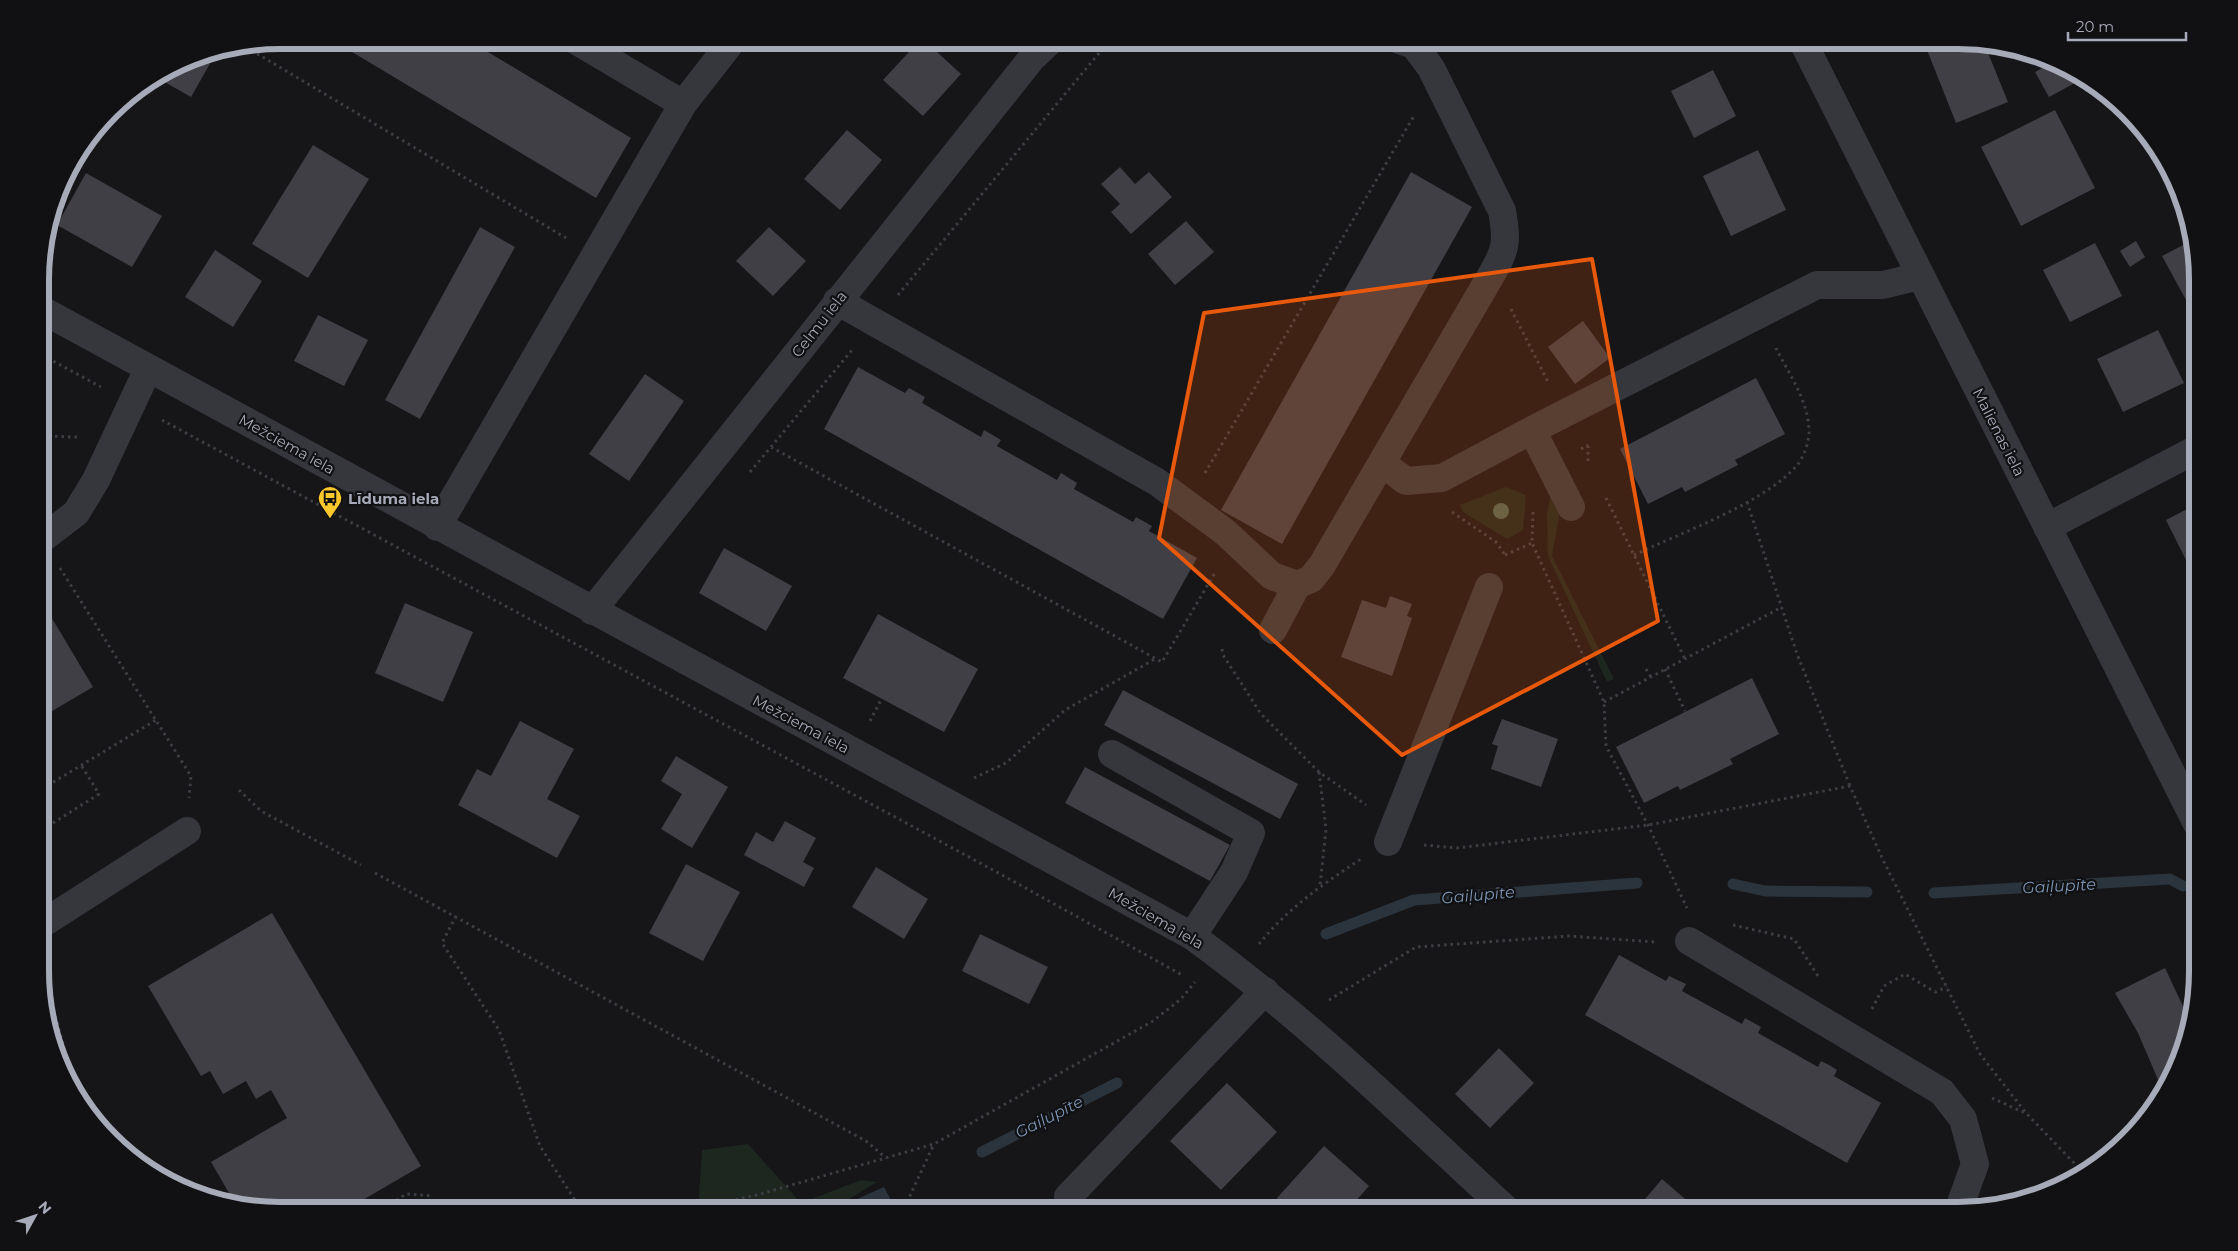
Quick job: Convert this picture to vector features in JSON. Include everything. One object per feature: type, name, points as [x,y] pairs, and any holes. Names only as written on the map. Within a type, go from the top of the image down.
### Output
[{"type":"street","points":[[590,49],[683,104]]},
{"type":"street","points":[[437,527],[683,104],[726,49]]},
{"type":"street","name":"Celmu iela","points":[[592,611],[837,301],[1032,58],[1042,49]]},
{"type":"street","points":[[1273,630],[1297,585],[1312,579],[1322,565],[1383,464],[1493,272],[1507,236],[1502,211],[1431,68],[1417,49]]},
{"type":"street","name":"Malienas iela","points":[[1806,49],[2189,806]]},
{"type":"street","points":[[1383,464],[1406,481],[1442,478],[1563,414],[1817,285],[1883,286],[1920,276]]},
{"type":"street","points":[[837,301],[1157,482],[1225,532],[1272,576],[1297,585]]},
{"type":"street","name":"Mežciema iela","points":[[49,314],[437,527],[1192,936],[1304,1023],[1498,1202]]},
{"type":"street","points":[[49,549],[76,514],[96,480],[148,369]]},
{"type":"street","points":[[1532,430],[1571,507]]},
{"type":"street","points":[[2047,527],[2189,454]]},
{"type":"street","points":[[1390,835],[1489,587]]},
{"type":"street","points":[[1112,754],[1251,833],[1234,872],[1192,936]]},
{"type":"street","points":[[49,920],[187,831]]},
{"type":"street","points":[[1690,928],[1942,1092],[1962,1119],[1975,1164],[1961,1202]]},
{"type":"street","points":[[1068,1197],[1239,1016],[1265,991]]},
{"type":"path","points":[[252,51],[594,255]]},
{"type":"path","points":[[1184,502],[1198,486],[1423,101],[1442,91]]},
{"type":"path","points":[[1493,272],[1563,414]]},
{"type":"path","points":[[1634,555],[1747,502],[1770,488],[1797,465],[1806,449],[1809,433],[1806,408],[1759,314]]},
{"type":"path","points":[[49,359],[985,866],[1195,982],[1239,1016]]},
{"type":"path","points":[[1588,438],[1587,460],[1592,468]]},
{"type":"path","points":[[1588,445],[1551,466],[1535,478],[1532,544],[1604,702],[1606,746],[1648,825],[1690,928]]},
{"type":"path","points":[[771,447],[1162,662],[1218,569]]},
{"type":"path","points":[[1429,479],[1435,500],[1496,542],[1505,555]]},
{"type":"path","points":[[1604,494],[1686,659]]},
{"type":"path","points":[[1747,502],[1797,654],[1882,860],[1980,1054],[2026,1113],[2078,1169]]},
{"type":"path","points":[[49,552],[191,776],[187,831]]},
{"type":"path","points":[[1604,702],[1782,607]]},
{"type":"path","points":[[1222,649],[1223,656],[1261,714],[1319,772],[1380,814],[1390,835]]},
{"type":"path","points":[[965,782],[1006,763],[1065,710],[1156,658]]},
{"type":"path","points":[[1646,669],[1651,677]]},
{"type":"path","points":[[1665,670],[1685,712]]},
{"type":"path","points":[[866,728],[882,698]]},
{"type":"path","points":[[49,784],[156,720]]},
{"type":"path","points":[[49,826],[99,794],[81,765]]},
{"type":"path","points":[[1319,772],[1326,829],[1320,886]]},
{"type":"path","points":[[1255,949],[1276,923],[1320,886],[1390,835],[1457,848],[1648,825],[1850,786]]},
{"type":"path","points":[[240,790],[261,811],[361,865]]},
{"type":"path","points":[[376,873],[866,1141],[886,1158]]},
{"type":"path","points":[[456,916],[442,943],[499,1030],[540,1146],[576,1202]]},
{"type":"path","points":[[1324,1003],[1416,947],[1569,936],[1655,942],[1659,949]]},
{"type":"path","points":[[1867,1017],[1884,986],[1905,974],[1935,992],[1947,987]]},
{"type":"path","points":[[726,1202],[757,1195],[934,1144],[1154,1021],[1181,999],[1195,982]]},
{"type":"path","points":[[50,998],[69,1066]]},
{"type":"path","points":[[906,1202],[934,1144]]},
{"type":"path","points":[[394,1202],[406,1194],[433,1196]]},
{"type":"highlighted area","points":[[1592,259],[1658,621],[1402,755],[1159,538],[1204,313]]},
{"type":"shaded area","points":[[1506,487],[1526,495],[1523,530],[1507,539],[1463,512],[1460,505]]},
{"type":"shaded area","points":[[1552,488],[1560,511],[1552,556],[1614,679],[1607,682],[1548,556],[1547,514]]},
{"type":"shaded area","points":[[748,1144],[800,1202],[699,1202],[702,1150]]},
{"type":"shaded area","points":[[861,1180],[877,1182],[845,1202],[804,1202]]},
{"type":"shaded area","points":[[884,1187],[892,1202],[850,1202]]},
{"type":"building","points":[[347,49],[483,49],[631,138],[596,198]]},
{"type":"building","points":[[912,49],[934,49],[961,74],[923,116],[883,80]]},
{"type":"building","points":[[1974,49],[1987,51],[2008,102],[1956,123],[1927,50]]},
{"type":"building","points":[[213,59],[191,97],[163,81],[191,66]]},
{"type":"building","points":[[2046,66],[2077,82],[2049,97],[2035,72]]},
{"type":"building","points":[[1713,70],[1736,116],[1694,138],[1671,91]]},
{"type":"building","points":[[2055,110],[2095,188],[2021,226],[1981,147]]},
{"type":"building","points":[[847,130],[882,160],[840,210],[804,179]]},
{"type":"building","points":[[313,145],[369,179],[308,278],[252,244]]},
{"type":"building","points":[[1758,150],[1786,210],[1731,236],[1703,176]]},
{"type":"building","points":[[1120,167],[1135,184],[1149,172],[1172,197],[1131,234],[1111,212],[1120,204],[1101,184]]},
{"type":"building","points":[[1411,172],[1472,207],[1282,544],[1221,510]]},
{"type":"building","points":[[86,173],[162,216],[132,267],[57,225]]},
{"type":"building","points":[[1186,221],[1214,252],[1175,285],[1148,254]]},
{"type":"building","points":[[480,227],[515,247],[420,419],[385,400]]},
{"type":"building","points":[[769,227],[806,261],[773,296],[736,261]]},
{"type":"building","points":[[2136,241],[2145,257],[2130,267],[2120,251]]},
{"type":"building","points":[[2095,243],[2122,296],[2070,322],[2043,270]]},
{"type":"building","points":[[2186,243],[2189,264],[2189,306],[2162,256]]},
{"type":"building","points":[[215,250],[262,281],[233,327],[185,297]]},
{"type":"building","points":[[318,315],[368,340],[344,386],[294,361]]},
{"type":"building","points":[[1583,321],[1610,358],[1575,384],[1548,347]]},
{"type":"building","points":[[2158,330],[2184,383],[2123,412],[2097,359]]},
{"type":"building","points":[[858,367],[905,393],[909,388],[925,397],[922,403],[981,437],[984,430],[1001,440],[997,446],[1057,480],[1061,473],[1077,483],[1074,489],[1133,522],[1136,517],[1152,526],[1149,531],[1197,558],[1163,619],[824,429]]},
{"type":"building","points":[[645,374],[684,401],[629,481],[589,454]]},
{"type":"building","points":[[1756,378],[1785,434],[1735,460],[1738,465],[1685,492],[1682,487],[1648,504],[1620,449]]},
{"type":"building","points":[[2189,508],[2189,566],[2166,520]]},
{"type":"building","points":[[724,548],[792,586],[766,631],[699,593]]},
{"type":"building","points":[[1390,596],[1412,604],[1407,616],[1412,618],[1392,676],[1341,657],[1362,600],[1386,608]]},
{"type":"building","points":[[405,603],[473,632],[443,702],[375,673]]},
{"type":"building","points":[[49,613],[93,687],[49,713]]},
{"type":"building","points":[[878,614],[978,669],[944,732],[843,678]]},
{"type":"building","points":[[1752,678],[1779,734],[1730,759],[1733,764],[1680,790],[1678,786],[1644,803],[1616,747]]},
{"type":"building","points":[[1123,690],[1298,784],[1280,819],[1104,725]]},
{"type":"building","points":[[1502,719],[1558,739],[1541,787],[1491,769],[1498,746],[1492,744]]},
{"type":"building","points":[[520,721],[574,749],[547,799],[580,816],[557,858],[458,805],[477,769],[491,776]]},
{"type":"building","points":[[676,756],[728,787],[692,848],[661,829],[682,794],[661,781]]},
{"type":"building","points":[[1085,767],[1230,845],[1210,881],[1065,803]]},
{"type":"building","points":[[785,821],[816,838],[803,862],[814,868],[804,887],[744,855],[756,832],[773,842]]},
{"type":"building","points":[[686,864],[740,892],[703,961],[649,933]]},
{"type":"building","points":[[876,867],[928,899],[904,939],[852,907]]},
{"type":"building","points":[[272,913],[421,1166],[359,1202],[264,1202],[232,1197],[211,1162],[287,1118],[271,1090],[256,1099],[246,1081],[223,1094],[210,1071],[201,1076],[148,986]]},
{"type":"building","points":[[980,934],[1048,967],[1029,1004],[962,971]]},
{"type":"building","points":[[1619,955],[1666,981],[1669,976],[1686,984],[1682,991],[1742,1024],[1745,1018],[1761,1027],[1758,1033],[1818,1067],[1821,1061],[1829,1065],[1837,1070],[1834,1076],[1881,1103],[1847,1163],[1585,1015]]},
{"type":"building","points":[[2165,968],[2186,1012],[2177,1046],[2161,1081],[2159,1082],[2138,1033],[2115,993]]},
{"type":"building","points":[[1499,1048],[1534,1083],[1490,1128],[1455,1094]]},
{"type":"building","points":[[1227,1083],[1277,1132],[1221,1190],[1170,1141]]},
{"type":"building","points":[[1324,1146],[1369,1186],[1355,1202],[1281,1202],[1277,1198]]},
{"type":"building","points":[[1662,1179],[1689,1202],[1643,1202]]},
{"type":"waterway","name":"Gaiļupīte","points":[[1934,893],[2170,879],[2183,886]]},
{"type":"waterway","name":"Gaiļupīte","points":[[1326,934],[1414,900],[1637,883]]},
{"type":"waterway","name":"Gaiļupīte","points":[[1733,884],[1765,891],[1867,892]]},
{"type":"waterway","name":"Gaiļupīte","points":[[982,1152],[1117,1083]]},
{"type":"place","name":"Līduma iela","points":[[330,519]]}]
